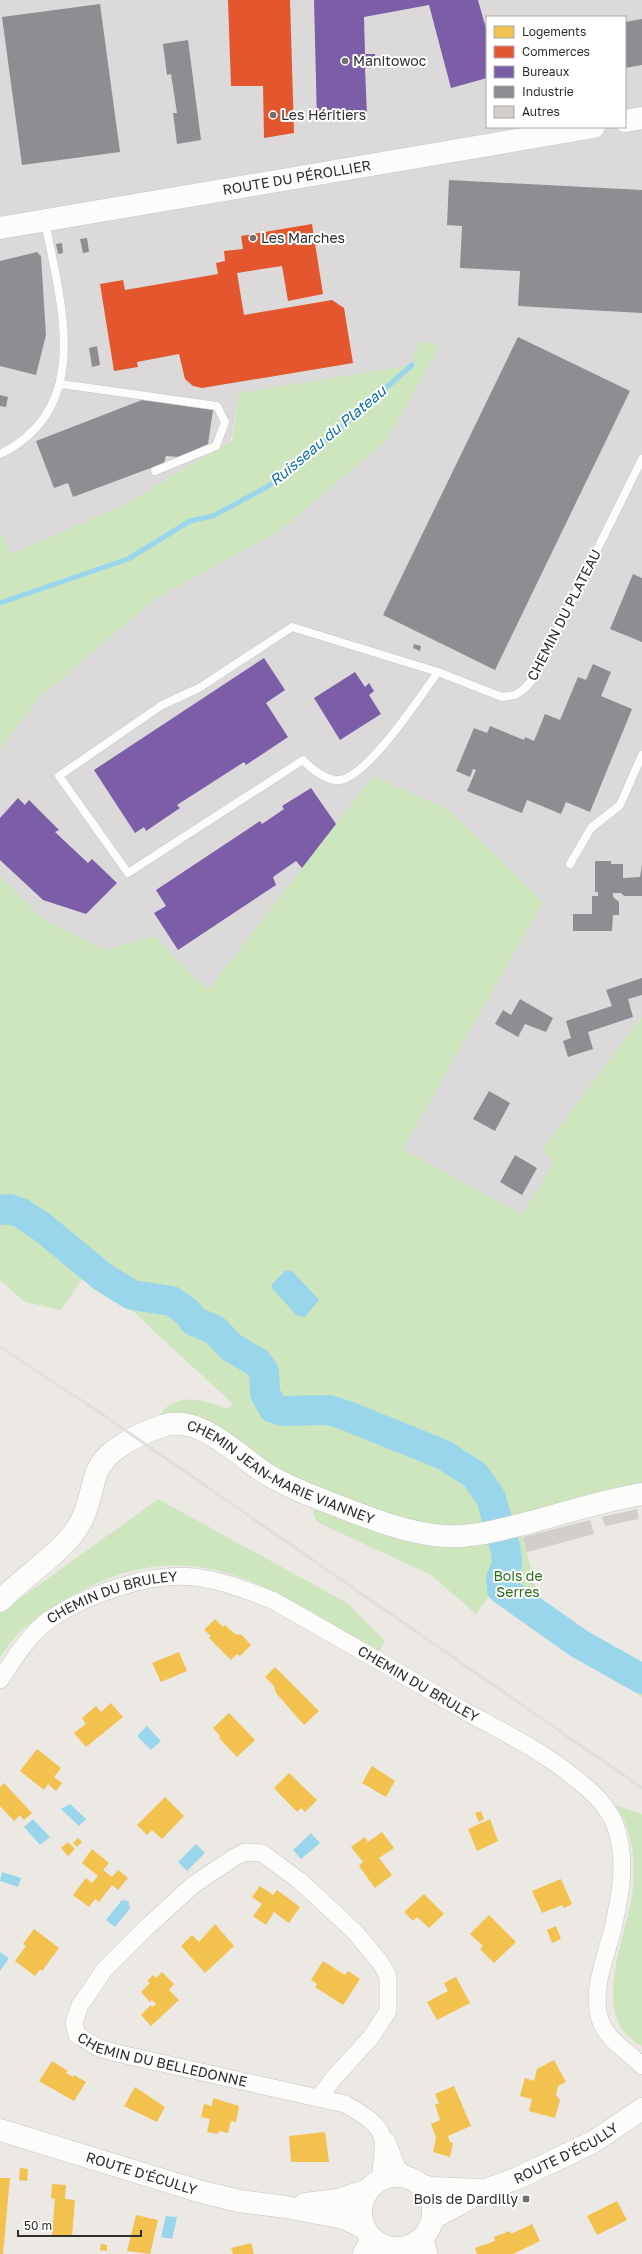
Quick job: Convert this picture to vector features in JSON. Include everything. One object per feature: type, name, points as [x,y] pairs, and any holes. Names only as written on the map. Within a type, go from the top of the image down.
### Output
[{"type":"main road","points":[[626,121],[642,118]]},
{"type":"main road","name":"ROUTE DU PÉROLLIER","points":[[0,228],[588,128]]},
{"type":"main road","name":"CHEMIN JEAN-MARIE VIANNEY","points":[[0,1601],[16,1585],[57,1551],[80,1526],[88,1507],[96,1475],[106,1458],[136,1438],[172,1423],[185,1423],[196,1426],[280,1482],[389,1524],[417,1532],[446,1536],[490,1533],[642,1494]]},
{"type":"main road","name":"ROUTE D'ÉCULLY","points":[[421,2242],[485,2190],[518,2178],[593,2142],[642,2109]]},
{"type":"main road","name":"ROUTE D'ÉCULLY","points":[[0,2130],[202,2192],[239,2201],[286,2207],[344,2218],[371,2244]]},
{"type":"main road","points":[[398,2176],[414,2181],[431,2200],[421,2242],[371,2244],[360,2208],[374,2185],[398,2176]]},
{"type":"main road","name":"ROUTE D'ÉCULLY","points":[[414,2181],[430,2188],[485,2190]]},
{"type":"main road","name":"ROUTE D'ÉCULLY","points":[[286,2207],[338,2200],[374,2185]]},
{"type":"street","name":"CHEMIN DU BRULEY","points":[[0,1680],[23,1646],[50,1619],[98,1595],[149,1578],[192,1577],[226,1583],[272,1600],[499,1730],[575,1778],[599,1798],[615,1823],[622,1852],[621,1881],[612,1931],[600,1973],[598,2001],[600,2021],[611,2039],[642,2066]]},
{"type":"street","name":"CHEMIN DU BELLEDONNE","points":[[319,2098],[332,2080],[371,2037],[388,2010],[388,1976],[380,1962],[354,1931],[300,1881],[262,1853],[245,1852],[193,1885],[146,1928],[104,1970],[86,1996],[74,2023],[77,2035],[99,2048],[121,2054],[345,2104],[366,2116],[380,2130],[389,2143],[397,2168],[414,2181]]},
{"type":"street","name":"CHEMIN DU BRULEY","points":[[623,2048],[642,2057]]},
{"type":"street","points":[[374,2185],[384,2147],[380,2130]]},
{"type":"lane","points":[[0,454],[14,447],[30,435],[50,412],[61,384],[65,330],[45,220]]},
{"type":"lane","points":[[61,384],[217,406],[225,422],[216,446],[155,471]]},
{"type":"lane","name":"CHEMIN DU PLATEAU","points":[[438,672],[364,767],[340,780],[331,779],[303,760],[128,873],[59,776],[162,705],[199,688],[292,627],[438,672],[502,697],[515,695],[524,689],[533,679],[642,459]]},
{"type":"lane","points":[[570,864],[591,828],[620,805],[642,755]]},
{"type":"shaded area","points":[[0,0],[642,0],[642,1016],[542,1150],[554,1161],[522,1215],[403,1149],[543,902],[373,776],[208,990],[154,936],[105,950],[44,920],[0,876],[0,749],[39,698],[155,599],[281,530],[387,440],[412,365],[239,393],[231,440],[122,506],[10,554],[0,530]]},
{"type":"green space","points":[[420,341],[440,345],[387,440],[281,530],[155,599],[39,698],[0,749],[0,531],[11,554],[124,505],[232,440],[239,393],[411,365]]},
{"type":"green space","name":"Bois de Serres","points":[[373,776],[449,810],[543,902],[403,1149],[522,1215],[554,1161],[542,1150],[642,1016],[642,1494],[502,1533],[523,1537],[538,1597],[642,1668],[642,1697],[512,1606],[506,1594],[499,1590],[498,1584],[476,1614],[431,1575],[317,1522],[313,1512],[318,1498],[158,1418],[164,1409],[180,1401],[199,1400],[227,1409],[233,1404],[146,1324],[102,1277],[90,1267],[61,1310],[25,1302],[0,1280],[0,876],[44,920],[105,950],[154,936],[208,990]]},
{"type":"green space","points":[[158,1499],[347,1603],[385,1641],[379,1652],[305,1608],[269,1589],[233,1575],[197,1567],[159,1566],[119,1575],[64,1600],[43,1613],[23,1629],[0,1658],[0,1613]]},
{"type":"green space","points":[[615,1805],[642,1814],[642,2046],[626,2034],[616,2017],[613,1998],[614,1977],[632,1895],[634,1872],[630,1837]]},
{"type":"water","points":[[286,1270],[293,1272],[319,1300],[305,1317],[297,1316],[272,1288],[272,1284]]},
{"type":"water","points":[[468,1461],[472,1461],[479,1465],[485,1471],[488,1482],[475,1487],[469,1482],[466,1476]]},
{"type":"water","points":[[147,1726],[161,1741],[151,1750],[137,1736]]},
{"type":"water","points":[[70,1804],[86,1819],[79,1826],[61,1809]]},
{"type":"water","points":[[33,1819],[50,1837],[40,1845],[24,1827]]},
{"type":"water","points":[[311,1833],[320,1843],[301,1859],[293,1850]]},
{"type":"water","points":[[196,1844],[205,1853],[187,1871],[178,1862]]},
{"type":"water","points":[[2,1872],[21,1878],[18,1887],[0,1881]]},
{"type":"water","points":[[122,1900],[129,1901],[129,1906],[131,1907],[115,1927],[106,1920]]},
{"type":"water","points":[[0,1952],[9,1958],[0,1971]]},
{"type":"water","points":[[166,2216],[177,2217],[172,2239],[161,2237]]},
{"type":"building: Logements","points":[[215,1619],[223,1627],[225,1625],[235,1634],[242,1635],[251,1645],[240,1656],[237,1654],[231,1660],[209,1638],[211,1636],[204,1630]]},
{"type":"building: Logements","points":[[179,1652],[187,1671],[161,1682],[152,1663]]},
{"type":"building: Logements","points":[[275,1667],[319,1711],[304,1725],[276,1693],[274,1686],[265,1677]]},
{"type":"building: Logements","points":[[111,1703],[123,1717],[86,1747],[74,1733],[86,1724],[82,1718],[96,1706],[101,1712]]},
{"type":"building: Logements","points":[[229,1713],[255,1740],[237,1757],[219,1738],[220,1736],[213,1728]]},
{"type":"building: Logements","points":[[37,1749],[61,1768],[54,1777],[62,1783],[56,1791],[48,1784],[44,1790],[20,1771]]},
{"type":"building: Logements","points":[[372,1766],[395,1781],[386,1797],[362,1783]]},
{"type":"building: Logements","points":[[289,1773],[317,1800],[305,1812],[301,1808],[297,1812],[274,1788]]},
{"type":"building: Logements","points":[[4,1783],[32,1813],[24,1820],[20,1815],[14,1821],[0,1806],[0,1787]]},
{"type":"building: Logements","points":[[165,1797],[184,1816],[162,1839],[152,1830],[147,1835],[137,1825]]},
{"type":"building: Logements","points":[[481,1811],[484,1819],[479,1822],[475,1813]]},
{"type":"building: Logements","points":[[490,1819],[498,1841],[477,1851],[468,1829]]},
{"type":"building: Logements","points":[[382,1832],[394,1848],[379,1858],[392,1875],[375,1888],[359,1866],[363,1862],[351,1847],[365,1837],[368,1842]]},
{"type":"building: Logements","points":[[78,1838],[82,1842],[77,1847],[73,1843]]},
{"type":"building: Logements","points":[[68,1842],[75,1849],[68,1856],[61,1848]]},
{"type":"building: Logements","points":[[92,1849],[109,1863],[103,1870],[112,1877],[118,1870],[128,1878],[118,1890],[112,1885],[99,1902],[95,1899],[89,1907],[73,1895],[86,1878],[92,1883],[98,1876],[82,1863]]},
{"type":"building: Logements","points":[[561,1879],[572,1904],[564,1908],[562,1905],[542,1913],[532,1891]]},
{"type":"building: Logements","points":[[260,1886],[273,1895],[277,1890],[300,1907],[289,1923],[274,1912],[266,1925],[253,1916],[262,1904],[252,1897]]},
{"type":"building: Logements","points":[[424,1894],[444,1914],[429,1928],[417,1917],[413,1921],[404,1912]]},
{"type":"building: Logements","points":[[489,1915],[516,1942],[494,1963],[480,1949],[483,1946],[470,1934]]},
{"type":"building: Logements","points":[[215,1924],[234,1946],[205,1973],[181,1946],[192,1935],[199,1942]]},
{"type":"building: Logements","points":[[556,1926],[561,1939],[552,1943],[547,1930]]},
{"type":"building: Logements","points":[[34,1929],[59,1948],[42,1971],[40,1969],[35,1976],[15,1961],[26,1946],[23,1944]]},
{"type":"building: Logements","points":[[323,1961],[345,1975],[348,1971],[360,1979],[343,2005],[315,1987],[317,1984],[311,1980]]},
{"type":"building: Logements","points":[[162,1972],[174,1984],[169,1990],[179,2000],[151,2026],[141,2015],[151,2005],[153,2007],[156,2004],[152,2000],[150,2002],[141,1992],[150,1983],[147,1981],[153,1975],[156,1978]]},
{"type":"building: Logements","points":[[456,1977],[470,2003],[437,2020],[427,2002],[448,1991],[444,1983]]},
{"type":"building: Logements","points":[[554,2060],[566,2082],[558,2086],[556,2095],[560,2100],[555,2118],[529,2111],[532,2099],[520,2096],[525,2078],[534,2081],[537,2069]]},
{"type":"building: Logements","points":[[52,2061],[68,2071],[66,2073],[73,2077],[74,2075],[86,2082],[74,2101],[39,2081]]},
{"type":"building: Logements","points":[[454,2086],[471,2126],[448,2136],[450,2142],[453,2143],[450,2157],[433,2152],[436,2138],[431,2124],[440,2120],[435,2105],[439,2103],[435,2094]]},
{"type":"building: Logements","points":[[135,2087],[165,2107],[157,2122],[124,2106]]},
{"type":"building: Logements","points":[[213,2098],[239,2106],[236,2122],[231,2121],[228,2133],[219,2131],[218,2134],[207,2132],[210,2119],[201,2117],[204,2104],[212,2106]]},
{"type":"building: Logements","points":[[325,2132],[329,2162],[291,2162],[289,2136]]},
{"type":"building: Logements","points":[[20,2168],[28,2169],[27,2181],[19,2180]]},
{"type":"building: Logements","points":[[0,2178],[10,2178],[3,2254],[0,2254]]},
{"type":"building: Logements","points":[[52,2184],[66,2185],[65,2199],[75,2200],[72,2237],[52,2235],[55,2199],[51,2198]]},
{"type":"building: Logements","points":[[617,2201],[627,2220],[597,2235],[587,2216]]},
{"type":"building: Logements","points":[[136,2215],[158,2220],[150,2254],[127,2251]]},
{"type":"building: Logements","points":[[532,2224],[540,2241],[513,2254],[477,2254],[475,2248],[495,2241],[494,2237],[510,2231],[511,2234]]},
{"type":"building: Logements","points":[[251,2243],[254,2254],[233,2254],[231,2248]]},
{"type":"building: Logements","points":[[101,2244],[107,2245],[107,2251],[100,2250]]},
{"type":"building: Commerces","points":[[228,0],[290,0],[294,133],[264,138],[263,86],[231,86]]},
{"type":"building: Commerces","points":[[312,224],[323,294],[288,301],[282,266],[237,273],[244,315],[332,300],[344,308],[353,363],[202,388],[193,386],[185,379],[179,354],[137,362],[138,367],[114,371],[100,284],[123,280],[125,290],[218,274],[216,263],[225,261],[224,251],[243,249],[241,236]]},
{"type":"building: Bureaux","name":"Manitowoc","points":[[314,0],[478,0],[486,28],[486,78],[451,88],[429,5],[364,17],[365,54],[375,54],[375,68],[365,68],[367,117],[317,121]]},
{"type":"building: Bureaux","points":[[264,658],[285,690],[266,703],[288,737],[246,765],[244,762],[177,805],[180,808],[146,831],[144,827],[135,833],[94,770]]},
{"type":"building: Bureaux","points":[[355,672],[365,687],[369,683],[374,691],[369,695],[381,714],[340,740],[314,698]]},
{"type":"building: Bureaux","points":[[311,788],[336,824],[302,868],[296,861],[273,877],[276,885],[178,950],[154,913],[166,906],[156,890],[260,821],[262,824],[284,809],[282,806]]},
{"type":"building: Bureaux","points":[[18,798],[25,805],[29,800],[59,830],[55,832],[88,863],[92,859],[117,883],[86,914],[43,900],[0,860],[0,818]]},
{"type":"building: Industrie","points":[[100,4],[120,152],[22,165],[2,17]]},
{"type":"building: Industrie","points":[[642,19],[642,65],[626,68],[626,22]]},
{"type":"building: Industrie","points":[[188,40],[201,140],[177,144],[173,113],[177,113],[171,74],[167,75],[163,44]]},
{"type":"building: Industrie","points":[[449,180],[642,190],[642,313],[518,306],[520,271],[460,268],[462,226],[447,225]]},
{"type":"building: Industrie","points":[[87,238],[89,252],[83,253],[80,239]]},
{"type":"building: Industrie","points":[[62,243],[63,253],[58,254],[56,244]]},
{"type":"building: Industrie","points":[[37,252],[41,256],[46,335],[36,375],[0,366],[0,261]]},
{"type":"building: Industrie","points":[[518,337],[630,391],[495,670],[383,615]]},
{"type":"building: Industrie","points":[[97,346],[100,365],[92,367],[89,348]]},
{"type":"building: Industrie","points":[[0,395],[8,397],[6,407],[0,406]]},
{"type":"building: Industrie","points":[[142,400],[213,410],[208,444],[179,457],[166,456],[164,463],[73,497],[68,483],[54,488],[36,441]]},
{"type":"building: Industrie","points":[[633,574],[642,578],[642,642],[610,629]]},
{"type":"building: Industrie","points":[[414,644],[421,646],[420,651],[413,648]]},
{"type":"building: Industrie","points":[[593,664],[611,672],[601,696],[632,709],[590,812],[566,802],[561,814],[527,800],[522,813],[467,791],[476,770],[473,769],[470,777],[456,771],[474,728],[487,733],[490,726],[524,740],[525,737],[534,741],[545,714],[560,720],[578,677],[586,680]]},
{"type":"building: Industrie","points":[[595,861],[611,861],[611,864],[623,864],[623,878],[640,877],[642,865],[642,896],[624,896],[621,893],[613,893],[613,897],[619,902],[619,915],[613,915],[612,931],[573,931],[573,914],[592,914],[592,896],[598,896],[598,892],[595,892]]},
{"type":"building: Industrie","points":[[642,978],[642,995],[628,999],[633,1017],[588,1032],[593,1049],[568,1057],[563,1041],[571,1038],[566,1021],[612,1006],[606,990]]},
{"type":"building: Industrie","points":[[520,999],[553,1018],[546,1032],[525,1024],[518,1037],[495,1024],[503,1010],[511,1015]]},
{"type":"building: Industrie","points":[[489,1091],[510,1103],[495,1131],[473,1119]]},
{"type":"building: Industrie","points":[[515,1155],[537,1168],[522,1195],[500,1182]]},
{"type":"building: Autres","points":[[637,1509],[639,1519],[605,1526],[602,1517]]},
{"type":"building: Autres","points":[[590,1520],[594,1534],[527,1552],[523,1537]]},
{"type":"waterway","name":"Ruisseau du Plateau","points":[[0,603],[128,559],[190,521],[213,516],[267,487],[300,463],[412,365]]},
{"type":"waterway","points":[[0,1210],[10,1209],[21,1213],[42,1227],[103,1277],[132,1295],[172,1301],[187,1312],[194,1321],[215,1330],[231,1347],[258,1363],[264,1372],[265,1393],[273,1408],[283,1411],[329,1410],[345,1415],[444,1455],[475,1475],[491,1498],[506,1551],[507,1564],[501,1579],[502,1589],[578,1643],[642,1679]]},
{"type":"railway","points":[[0,1347],[96,1410],[642,1788]]},
{"type":"place","name":"Manitowoc","points":[[345,61]]},
{"type":"place","name":"Les Héritiers","points":[[273,115]]},
{"type":"place","name":"Les Marches","points":[[253,238]]},
{"type":"place","name":"Bois de Dardilly","points":[[526,2199]]}]
